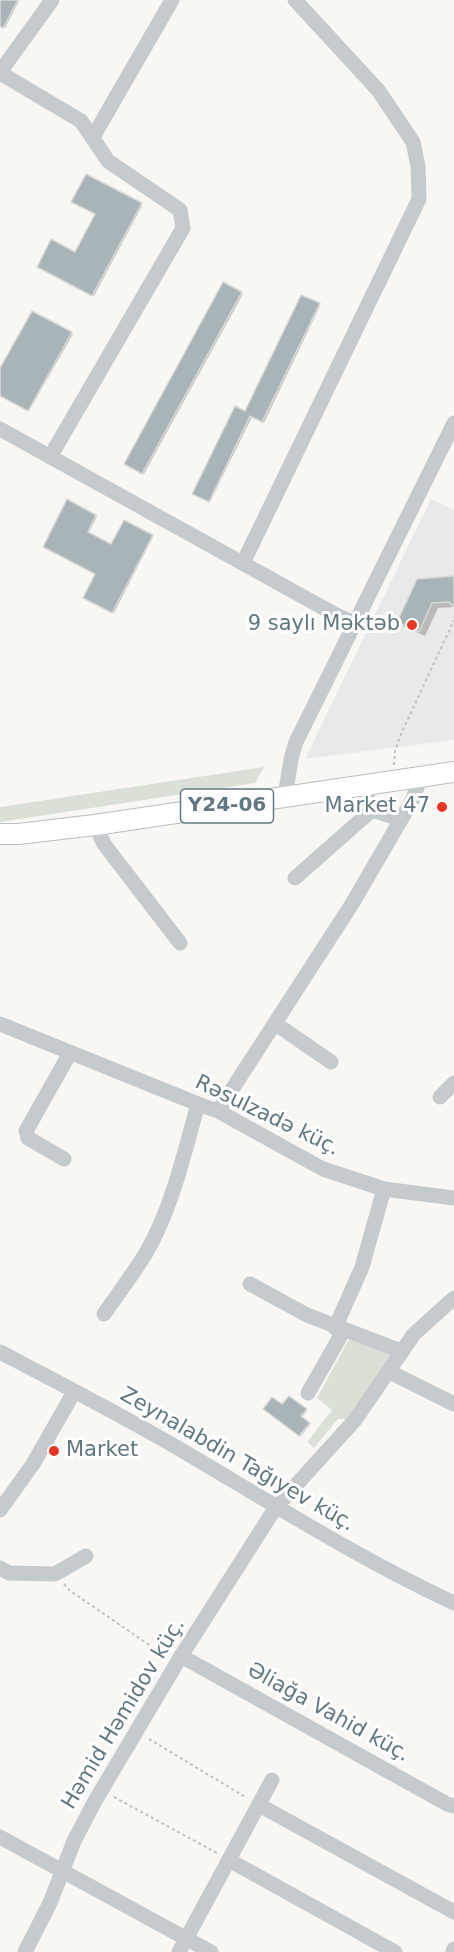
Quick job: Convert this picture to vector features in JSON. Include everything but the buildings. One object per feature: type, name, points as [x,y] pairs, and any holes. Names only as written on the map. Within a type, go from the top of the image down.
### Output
[{"type":"main road","name":"Y24-06","points":[[0,834],[94,825],[454,772]]},
{"type":"street","points":[[50,457],[183,228],[180,210],[108,161],[81,121],[0,72],[52,0]]},
{"type":"street","points":[[93,137],[172,0]]},
{"type":"street","points":[[243,563],[418,199],[418,166],[413,142],[378,90],[295,0]]},
{"type":"street","points":[[285,797],[296,742],[454,423]]},
{"type":"street","points":[[0,429],[355,623]]},
{"type":"street","points":[[218,1111],[352,904],[413,798],[421,776]]},
{"type":"street","points":[[363,785],[372,810]]},
{"type":"street","points":[[372,810],[401,819]]},
{"type":"street","points":[[295,878],[372,810]]},
{"type":"street","points":[[94,825],[104,844],[180,943]]},
{"type":"street","name":"Rəsulzadə küç.","points":[[0,1024],[218,1111],[323,1169],[384,1189],[454,1198]]},
{"type":"street","points":[[276,1024],[331,1062]]},
{"type":"street","points":[[64,1160],[28,1138],[26,1131],[70,1053]]},
{"type":"street","points":[[440,1096],[454,1083]]},
{"type":"street","points":[[104,1314],[146,1252],[160,1223],[179,1172],[198,1104]]},
{"type":"street","points":[[308,1393],[339,1329],[362,1267],[384,1189]]},
{"type":"street","points":[[250,1284],[307,1315],[401,1352]]},
{"type":"street","points":[[276,1507],[355,1420],[414,1334],[454,1298]]},
{"type":"street","name":"Zeynalabdin Tağıyev küç.","points":[[0,1352],[187,1453],[276,1507],[401,1577],[454,1603]]},
{"type":"street","points":[[388,1371],[454,1404]]},
{"type":"street","points":[[0,1510],[33,1464],[74,1392]]},
{"type":"street","name":"Həmid Həmidov küç.","points":[[25,1952],[50,1903],[74,1841],[101,1790],[179,1660],[276,1507]]},
{"type":"street","points":[[0,1569],[9,1573],[55,1574],[87,1556]]},
{"type":"street","name":"Əliağa Vahid küç.","points":[[179,1660],[454,1806]]},
{"type":"street","points":[[183,1946],[272,1780]]},
{"type":"street","points":[[259,1805],[454,1912]]},
{"type":"street","points":[[0,1838],[63,1870],[183,1946],[211,1952]]},
{"type":"street","points":[[230,1860],[395,1952]]},
{"type":"path","points":[[394,780],[395,751],[454,620]]},
{"type":"path","points":[[55,1574],[69,1590],[179,1660]]},
{"type":"path","points":[[136,1732],[259,1805]]},
{"type":"path","points":[[101,1790],[230,1860]]},
{"type":"shaded area","name":"9 saylı Məktəb","points":[[431,499],[454,510],[454,740],[305,759]]},
{"type":"shaded area","points":[[264,767],[255,783],[0,822],[0,807]]},
{"type":"shaded area","points":[[349,1339],[391,1355],[348,1419],[338,1419],[314,1448],[307,1442],[332,1410],[317,1398]]},
{"type":"place","name":"9 saylı Məktəb","points":[[412,625]]},
{"type":"place","name":"Market 47","points":[[442,807]]},
{"type":"place","name":"Market","points":[[54,1451]]}]
